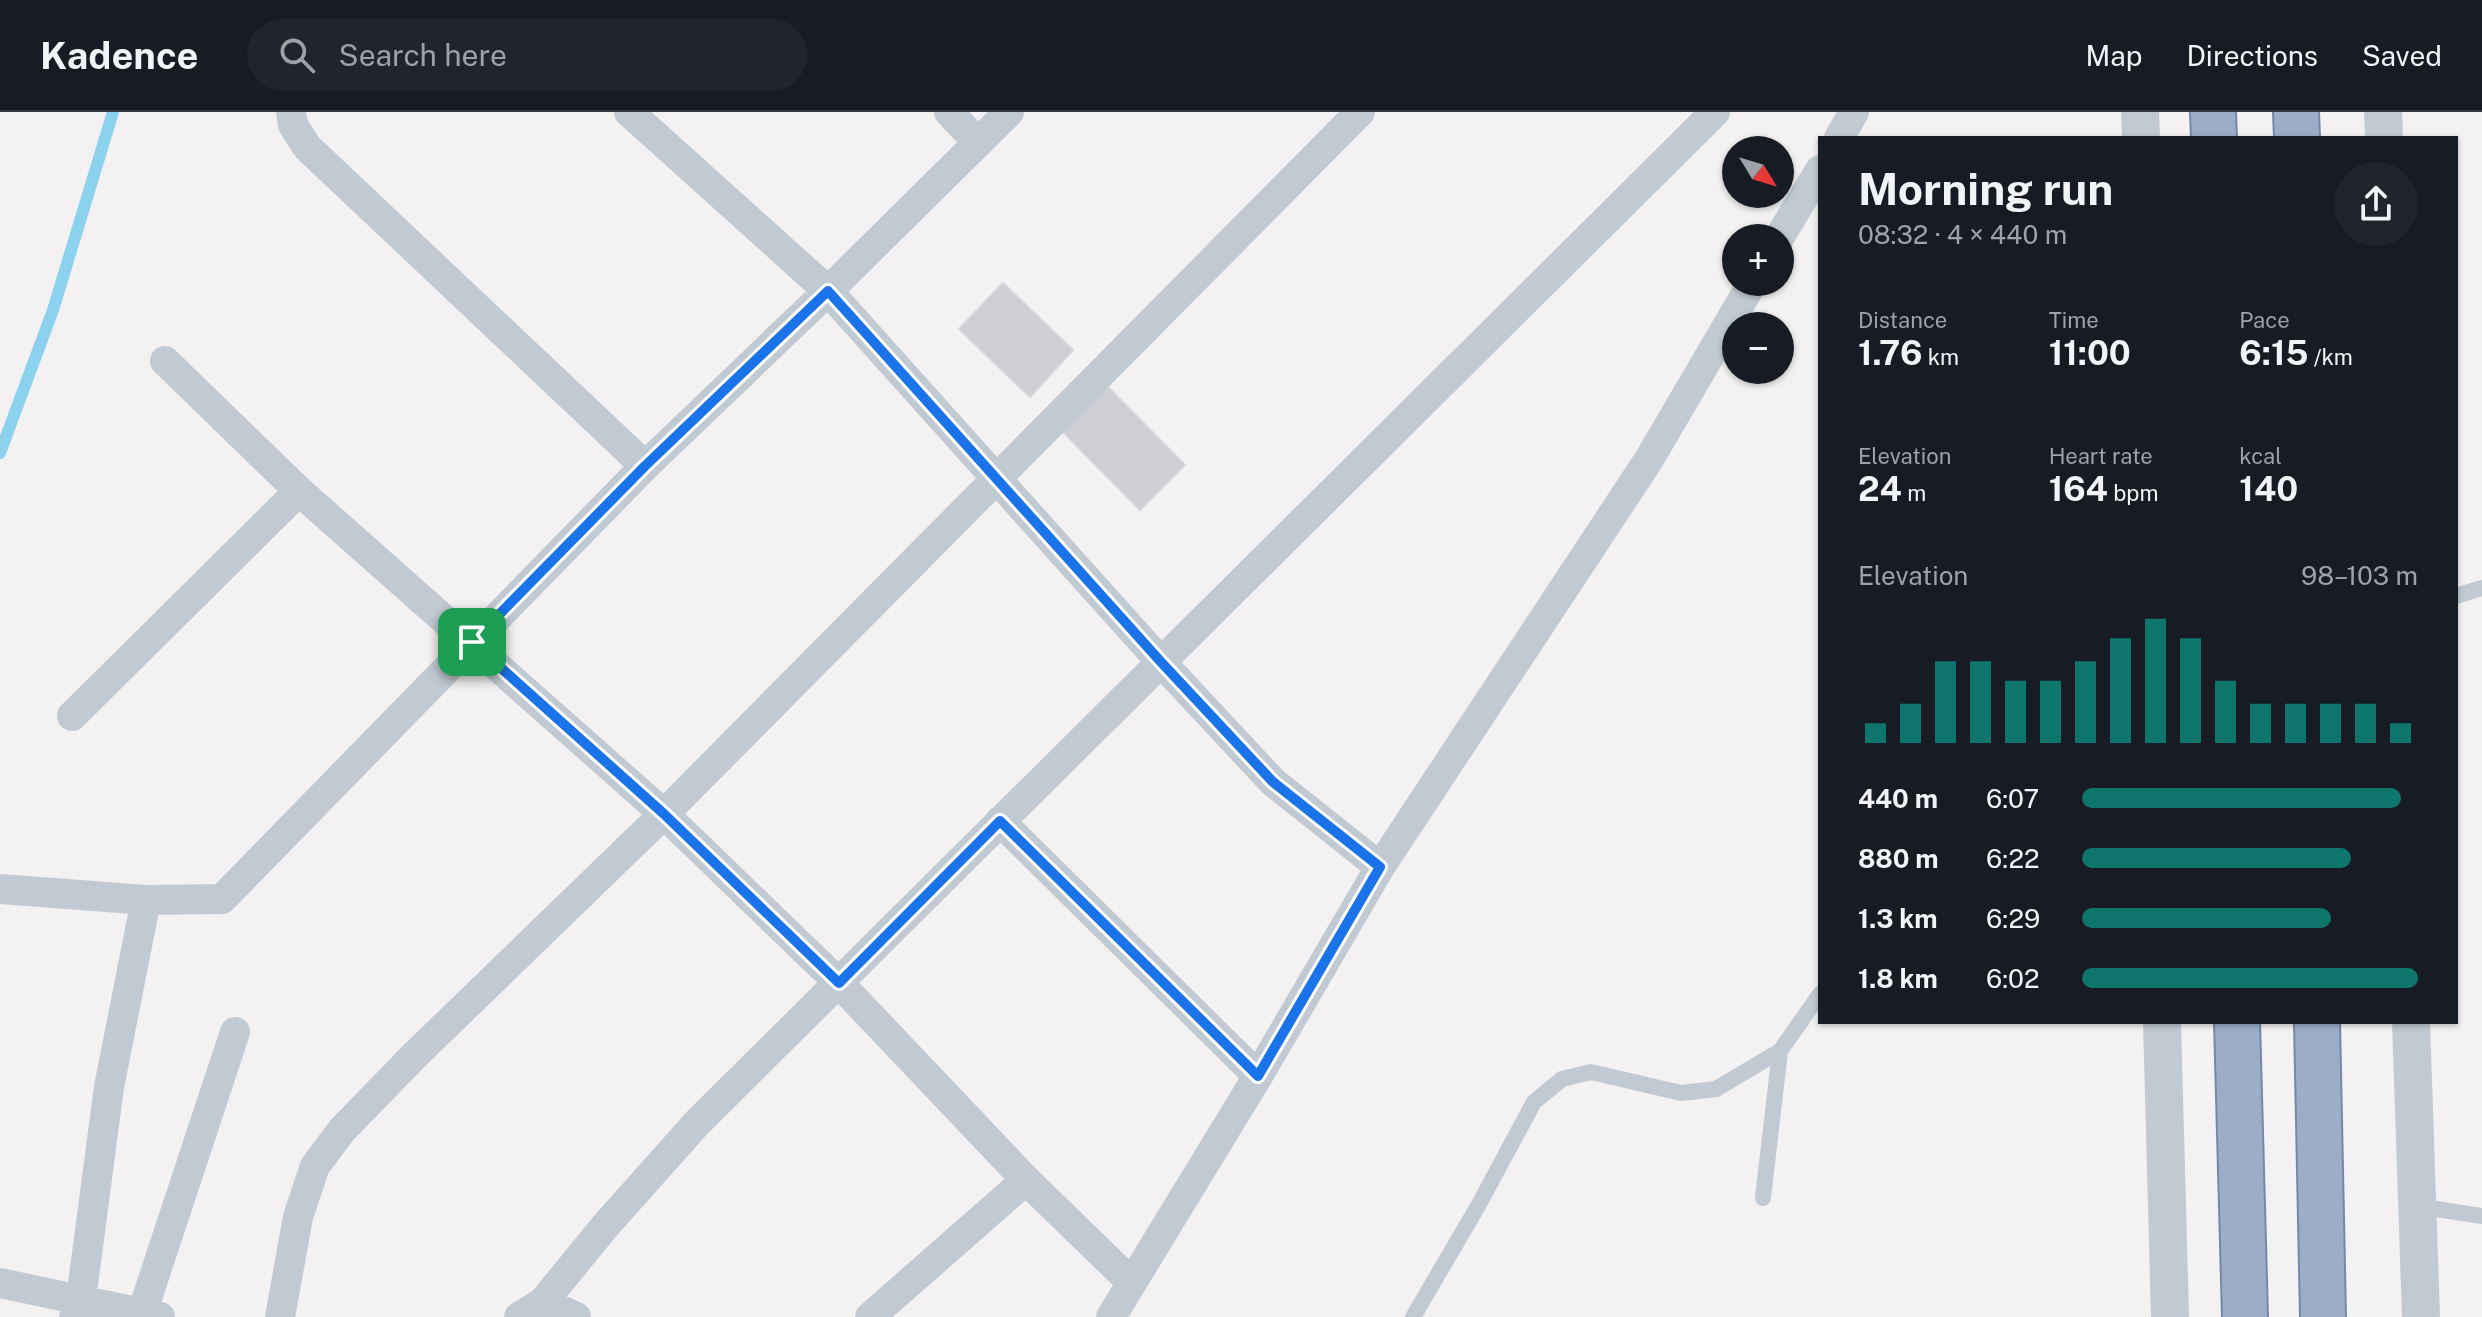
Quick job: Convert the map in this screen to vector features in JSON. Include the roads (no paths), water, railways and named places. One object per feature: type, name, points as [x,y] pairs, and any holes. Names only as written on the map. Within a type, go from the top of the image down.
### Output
[{"type":"highway","points":[[2213,112],[2214,136]]},
{"type":"highway","points":[[2296,112],[2297,136]]},
{"type":"highway","points":[[2237,1024],[2245,1317]]},
{"type":"highway","points":[[2317,1024],[2323,1317]]},
{"type":"street","points":[[291,112],[293,125],[307,147],[645,466]]},
{"type":"street","points":[[629,112],[828,291],[1161,662],[1273,782],[1380,867]]},
{"type":"street","points":[[949,112],[978,143]]},
{"type":"street","points":[[1,897],[222,899],[645,466],[1009,112]]},
{"type":"street","points":[[280,1317],[298,1217],[315,1166],[342,1130],[664,814],[1360,112]]},
{"type":"street","points":[[531,1309],[697,1123],[1715,112]]},
{"type":"street","points":[[1840,136],[1854,112]]},
{"type":"street","points":[[2140,112],[2141,136]]},
{"type":"street","points":[[2383,112],[2384,136]]},
{"type":"street","points":[[1787,224],[1818,173]]},
{"type":"street","points":[[1111,1317],[1258,1076],[1380,867],[1648,461],[1745,296]]},
{"type":"street","points":[[165,361],[299,491],[664,814],[839,983],[1026,1180],[1131,1282]]},
{"type":"street","points":[[72,716],[299,491]]},
{"type":"street","points":[[1000,821],[1258,1076]]},
{"type":"street","points":[[77,1308],[109,1087],[146,900]]},
{"type":"street","points":[[2162,1024],[2170,1317]]},
{"type":"street","points":[[2411,1024],[2421,1317]]},
{"type":"street","points":[[0,1283],[77,1308],[151,1315],[235,1032]]},
{"type":"street","points":[[870,1317],[1026,1180]]},
{"type":"street","points":[[531,1309],[576,1317]]},
{"type":"lane","points":[[2458,595],[2482,588]]},
{"type":"lane","points":[[1413,1317],[1534,1102],[1562,1079],[1591,1072],[1681,1093],[1716,1089],[1780,1051],[1818,997]]},
{"type":"lane","points":[[1763,1198],[1780,1051]]},
{"type":"lane","points":[[2417,1206],[2482,1216]]},
{"type":"waterway","points":[[0,453],[53,310],[113,112]]}]
